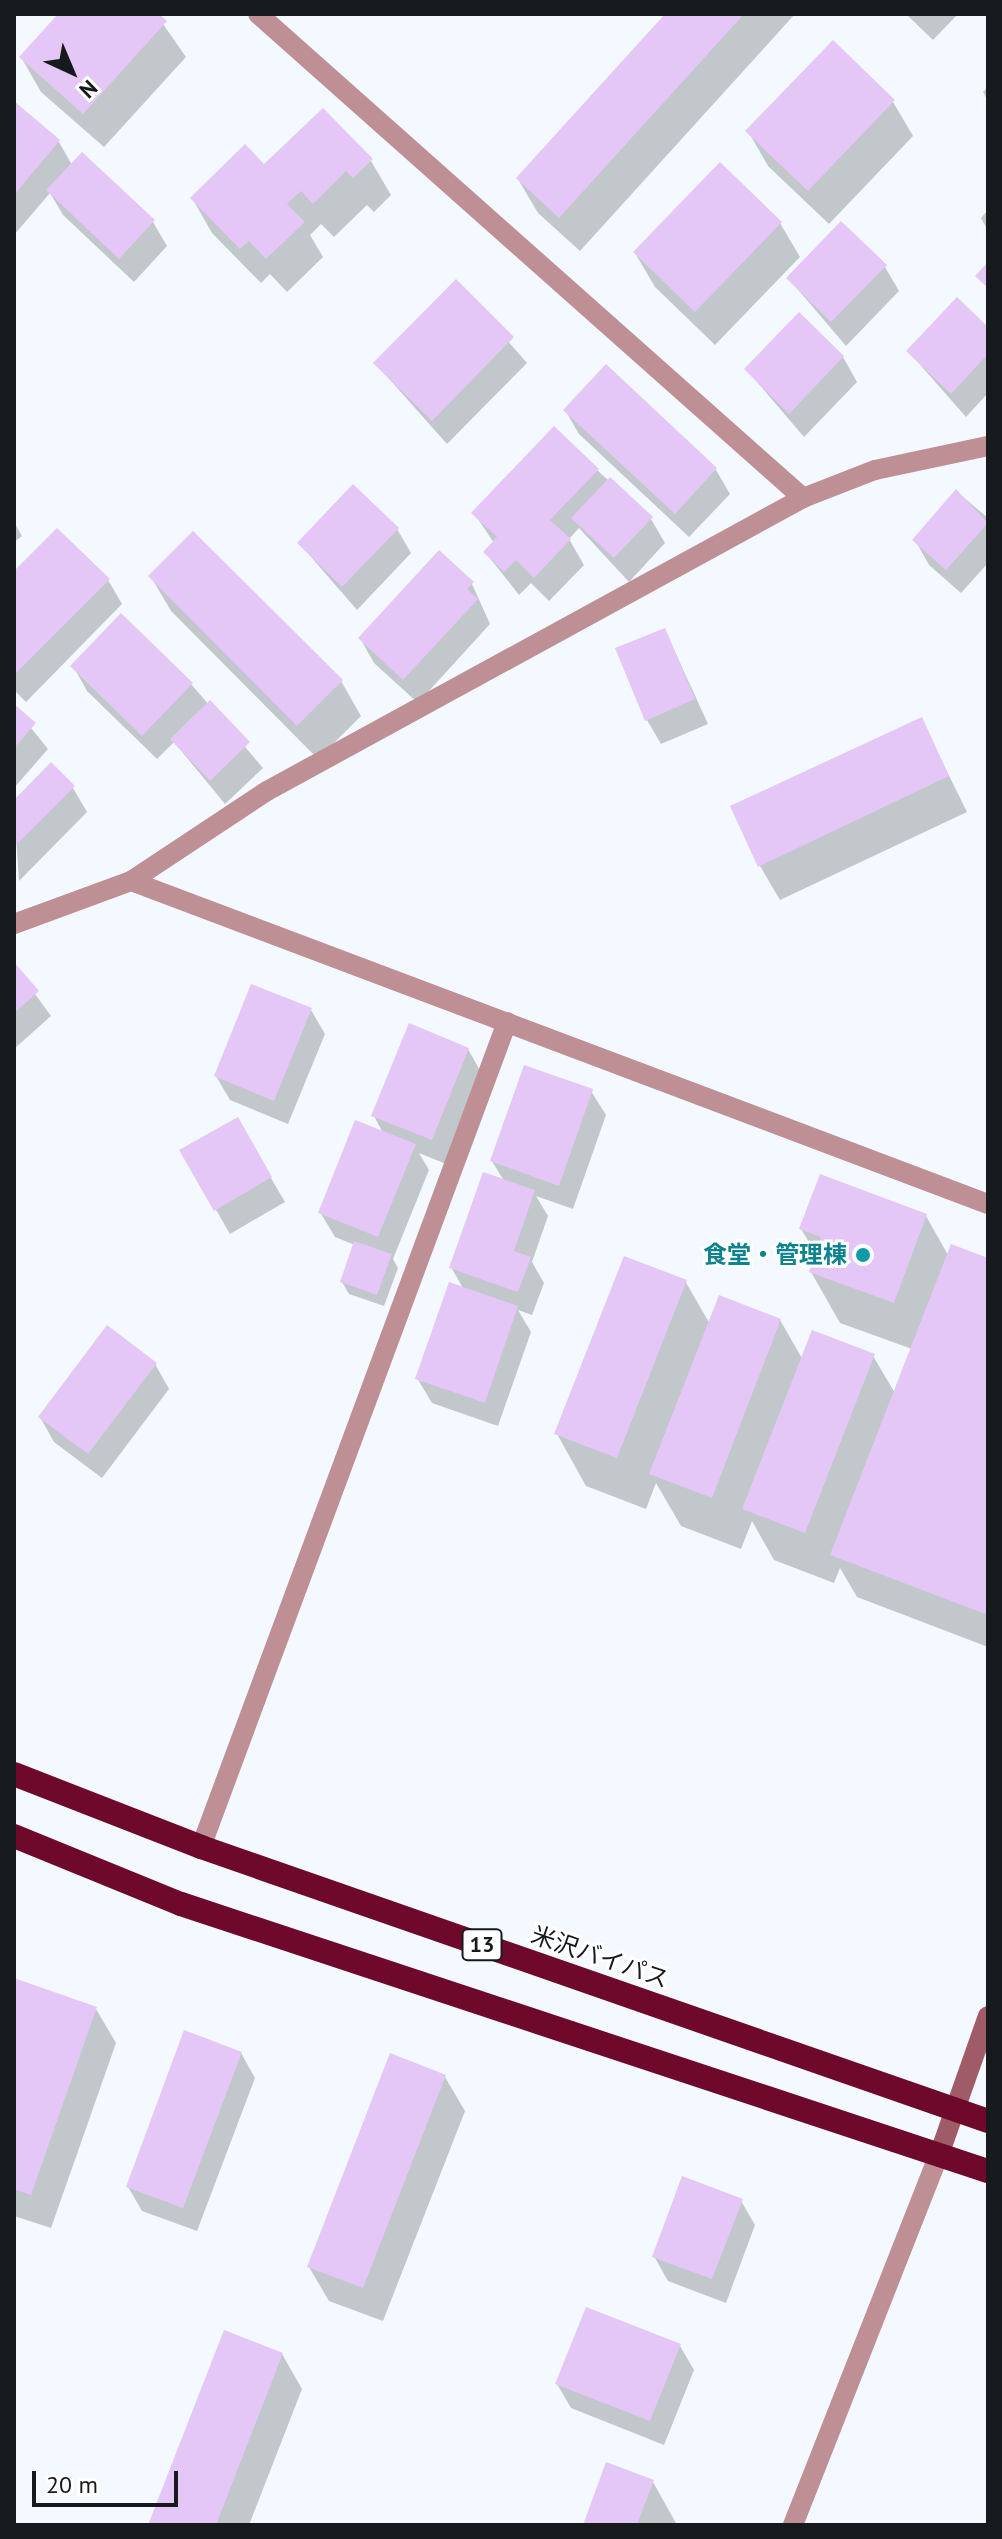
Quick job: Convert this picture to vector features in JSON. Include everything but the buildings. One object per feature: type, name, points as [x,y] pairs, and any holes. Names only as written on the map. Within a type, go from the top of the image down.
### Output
[{"type":"highway","name":"米沢バイパス","points":[[14,1774],[201,1847],[988,2121]]},
{"type":"highway","name":"13","points":[[14,1836],[181,1904],[988,2171]]},
{"type":"street","points":[[258,14],[803,498]]},
{"type":"street","points":[[14,924],[131,881],[267,791],[803,498],[875,470],[988,446]]},
{"type":"street","points":[[131,881],[988,1204]]},
{"type":"street","points":[[201,1847],[507,1022]]},
{"type":"street","points":[[793,2525],[939,2155],[988,2016]]},
{"type":"place","name":"食堂・管理棟","points":[[863,1255]]}]
